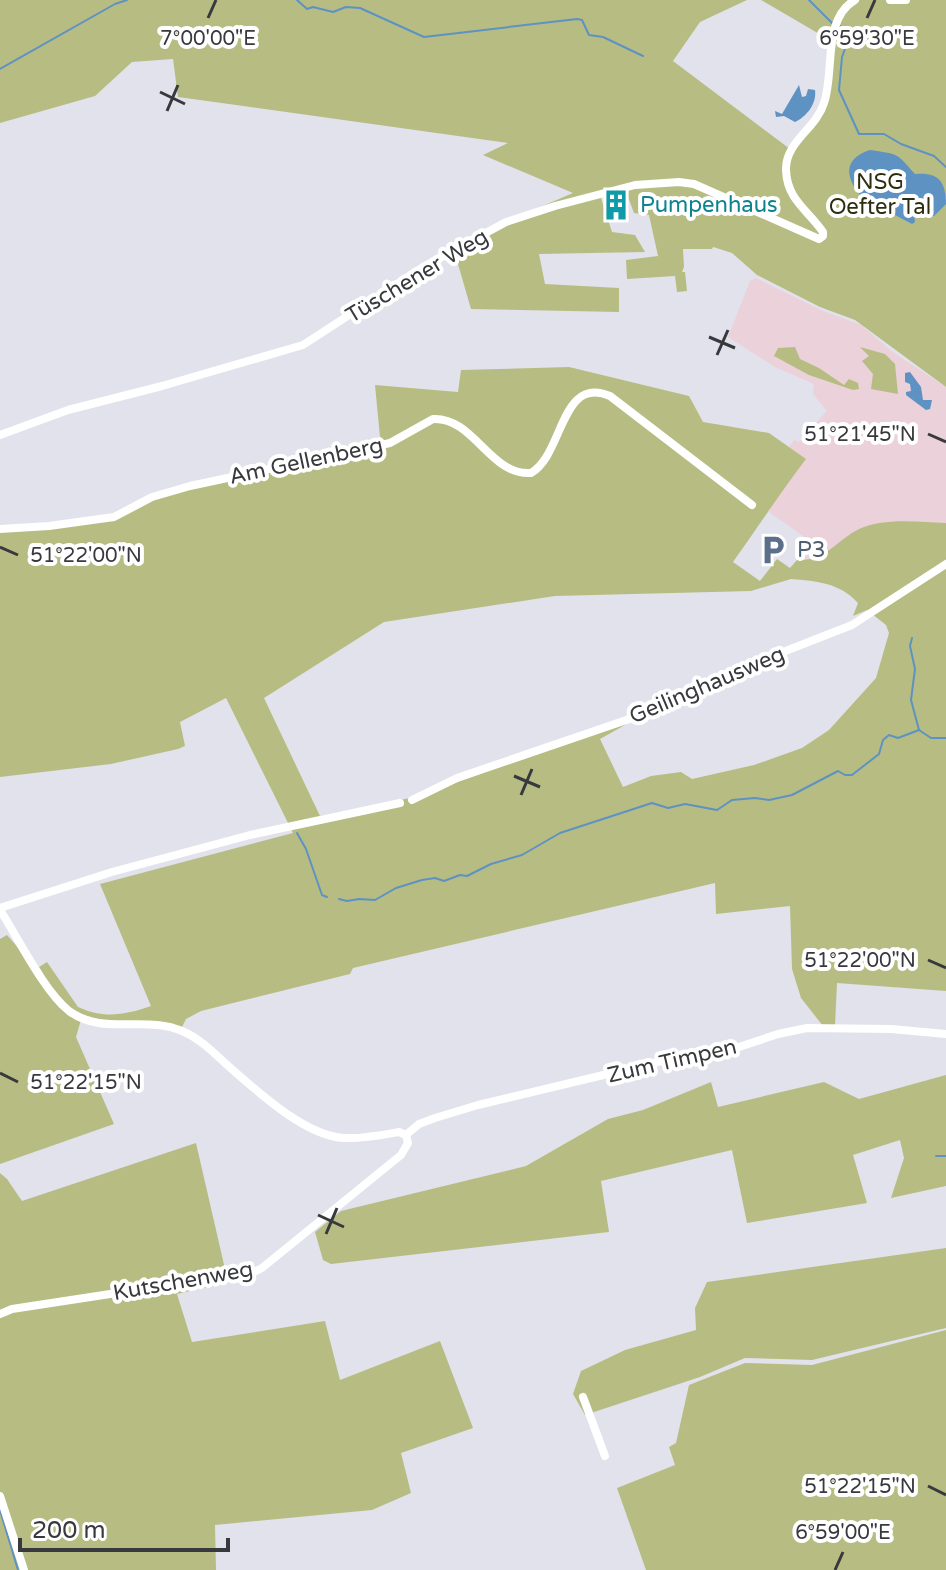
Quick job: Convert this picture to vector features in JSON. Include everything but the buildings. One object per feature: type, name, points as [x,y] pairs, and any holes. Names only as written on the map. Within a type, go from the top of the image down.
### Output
[{"type":"street","name":"Tüschener Weg","points":[[0,435],[68,410],[303,345],[423,267],[506,222],[595,195],[657,183],[694,184],[810,237],[821,238],[823,232],[790,192],[786,160],[789,151],[812,126],[824,103],[839,14],[855,0]]},
{"type":"street","points":[[890,0],[906,0]]},
{"type":"street","name":"Am Gellenberg","points":[[0,529],[114,517],[152,497],[190,486],[390,443],[433,419],[456,424],[503,464],[516,472],[531,473],[545,461],[576,400],[595,391],[610,396],[752,505]]},
{"type":"street","name":"Geilinghausweg","points":[[412,800],[457,778],[682,701],[759,663],[852,625],[946,564]]},
{"type":"street","points":[[400,803],[250,835],[112,872],[0,909],[51,990],[76,1015],[99,1023],[184,1031],[287,1114],[335,1136],[346,1138],[399,1132],[406,1135]]},
{"type":"street","name":"Zum Timpen","points":[[406,1135],[419,1124],[478,1105],[666,1060],[736,1048],[807,1028],[891,1029],[946,1034]]},
{"type":"street","name":"Kutschenweg","points":[[0,1314],[12,1309],[254,1272],[401,1155],[408,1143],[406,1135]]},
{"type":"street","points":[[583,1397],[605,1456]]},
{"type":"street","points":[[0,1496],[24,1570]]},
{"type":"shaded area","points":[[756,278],[823,311],[861,325],[894,353],[946,387],[946,523],[896,522],[841,544],[818,557],[797,560],[810,541],[769,512],[773,501],[805,460],[789,447],[794,440],[799,442],[827,411],[813,394],[814,384],[775,367],[728,337],[750,281]]},
{"type":"green space","name":"NSG Oefter Tal","points":[[0,0],[747,0],[700,22],[673,61],[790,149],[819,114],[833,42],[761,0],[946,0],[946,387],[855,320],[820,307],[757,275],[732,253],[713,247],[683,249],[682,272],[685,272],[687,291],[677,292],[675,276],[627,279],[626,260],[658,256],[649,215],[634,213],[624,186],[599,192],[612,232],[635,235],[645,252],[539,254],[545,284],[619,288],[619,312],[471,309],[453,247],[573,193],[483,155],[508,143],[178,97],[173,59],[132,62],[95,96],[0,123]]},
{"type":"green space","points":[[795,347],[800,359],[844,385],[849,379],[858,383],[859,389],[853,390],[809,375],[774,356],[778,348]]},
{"type":"green space","points":[[860,347],[885,354],[895,364],[898,394],[871,389],[873,374],[862,361],[869,356]]},
{"type":"green space","points":[[569,367],[689,396],[703,422],[769,433],[806,459],[733,562],[760,581],[777,559],[790,568],[797,560],[817,557],[855,531],[873,524],[915,521],[946,523],[946,991],[837,983],[835,1026],[823,1026],[801,998],[792,969],[790,906],[716,914],[715,883],[353,968],[350,974],[201,1011],[186,1019],[182,1027],[91,1017],[56,995],[39,967],[47,962],[78,1007],[114,1014],[151,1006],[100,884],[293,833],[226,698],[180,722],[185,746],[178,749],[111,764],[0,777],[0,530],[99,521],[151,499],[380,437],[375,385],[458,392],[461,370]],"holes":[[[791,579],[828,584],[844,591],[858,603],[853,616],[867,610],[886,625],[889,633],[876,678],[829,730],[802,748],[754,765],[692,779],[681,772],[651,776],[623,787],[600,739],[625,725],[629,718],[420,796],[320,816],[264,698],[384,622],[555,596],[751,591]]]},
{"type":"green space","points":[[7,935],[81,1020],[76,1037],[114,1124],[0,1164],[0,939]]},
{"type":"green space","points":[[946,1075],[946,1186],[891,1198],[904,1158],[900,1140],[853,1155],[867,1203],[747,1223],[732,1150],[601,1181],[609,1232],[331,1264],[323,1260],[315,1232],[341,1211],[526,1166],[608,1119],[643,1110],[711,1082],[718,1107],[824,1082],[859,1099]]},
{"type":"green space","points":[[196,1143],[228,1282],[177,1294],[192,1342],[325,1321],[340,1380],[440,1341],[473,1428],[401,1453],[411,1493],[372,1510],[215,1525],[216,1570],[0,1570],[0,1173],[22,1201]]},
{"type":"green space","points":[[946,1248],[946,1328],[812,1360],[745,1358],[700,1377],[585,1415],[573,1394],[581,1371],[625,1350],[696,1330],[695,1308],[707,1282]]},
{"type":"green space","points":[[946,1330],[946,1570],[646,1570],[617,1488],[675,1465],[669,1447],[676,1443],[689,1385],[745,1363],[812,1365]]},
{"type":"water","points":[[799,85],[802,97],[806,96],[808,89],[815,90],[810,109],[795,122],[784,116],[776,117],[775,111],[782,114]]},
{"type":"water","points":[[870,150],[897,156],[915,174],[935,177],[942,184],[946,204],[934,216],[917,209],[912,224],[874,204],[871,196],[863,198],[853,184],[849,171],[854,159]]},
{"type":"water","points":[[910,372],[921,387],[923,400],[932,400],[930,409],[926,410],[906,395],[911,391],[910,384],[905,382],[905,373]]},
{"type":"waterway","points":[[0,69],[127,0]]},
{"type":"waterway","points":[[297,0],[307,9],[313,7],[333,12],[346,7],[360,8],[424,37],[577,19],[582,20],[589,35],[603,37],[643,56]]},
{"type":"waterway","points":[[809,0],[833,24]]},
{"type":"waterway","points":[[840,26],[850,35],[842,57],[839,90],[859,134],[884,134],[934,156],[946,167]]},
{"type":"waterway","points":[[912,638],[910,646],[915,669],[911,700],[919,730]]},
{"type":"waterway","points":[[339,899],[375,900],[396,888],[422,880],[435,878],[444,881],[460,875],[467,876],[491,864],[522,855],[560,833],[652,803],[668,808],[685,804],[717,810],[732,800],[769,800],[792,795],[838,771],[852,775],[879,754],[883,740],[889,735],[898,738],[919,730],[931,738],[946,738]]},
{"type":"waterway","points":[[297,833],[322,895],[327,897]]},
{"type":"waterway","points":[[936,1156],[946,1156]]},
{"type":"waterway","points":[[0,1510],[18,1570]]},
{"type":"place","name":"Pumpenhaus","points":[[616,205]]},
{"type":"place","name":"P3","points":[[773,550]]}]
